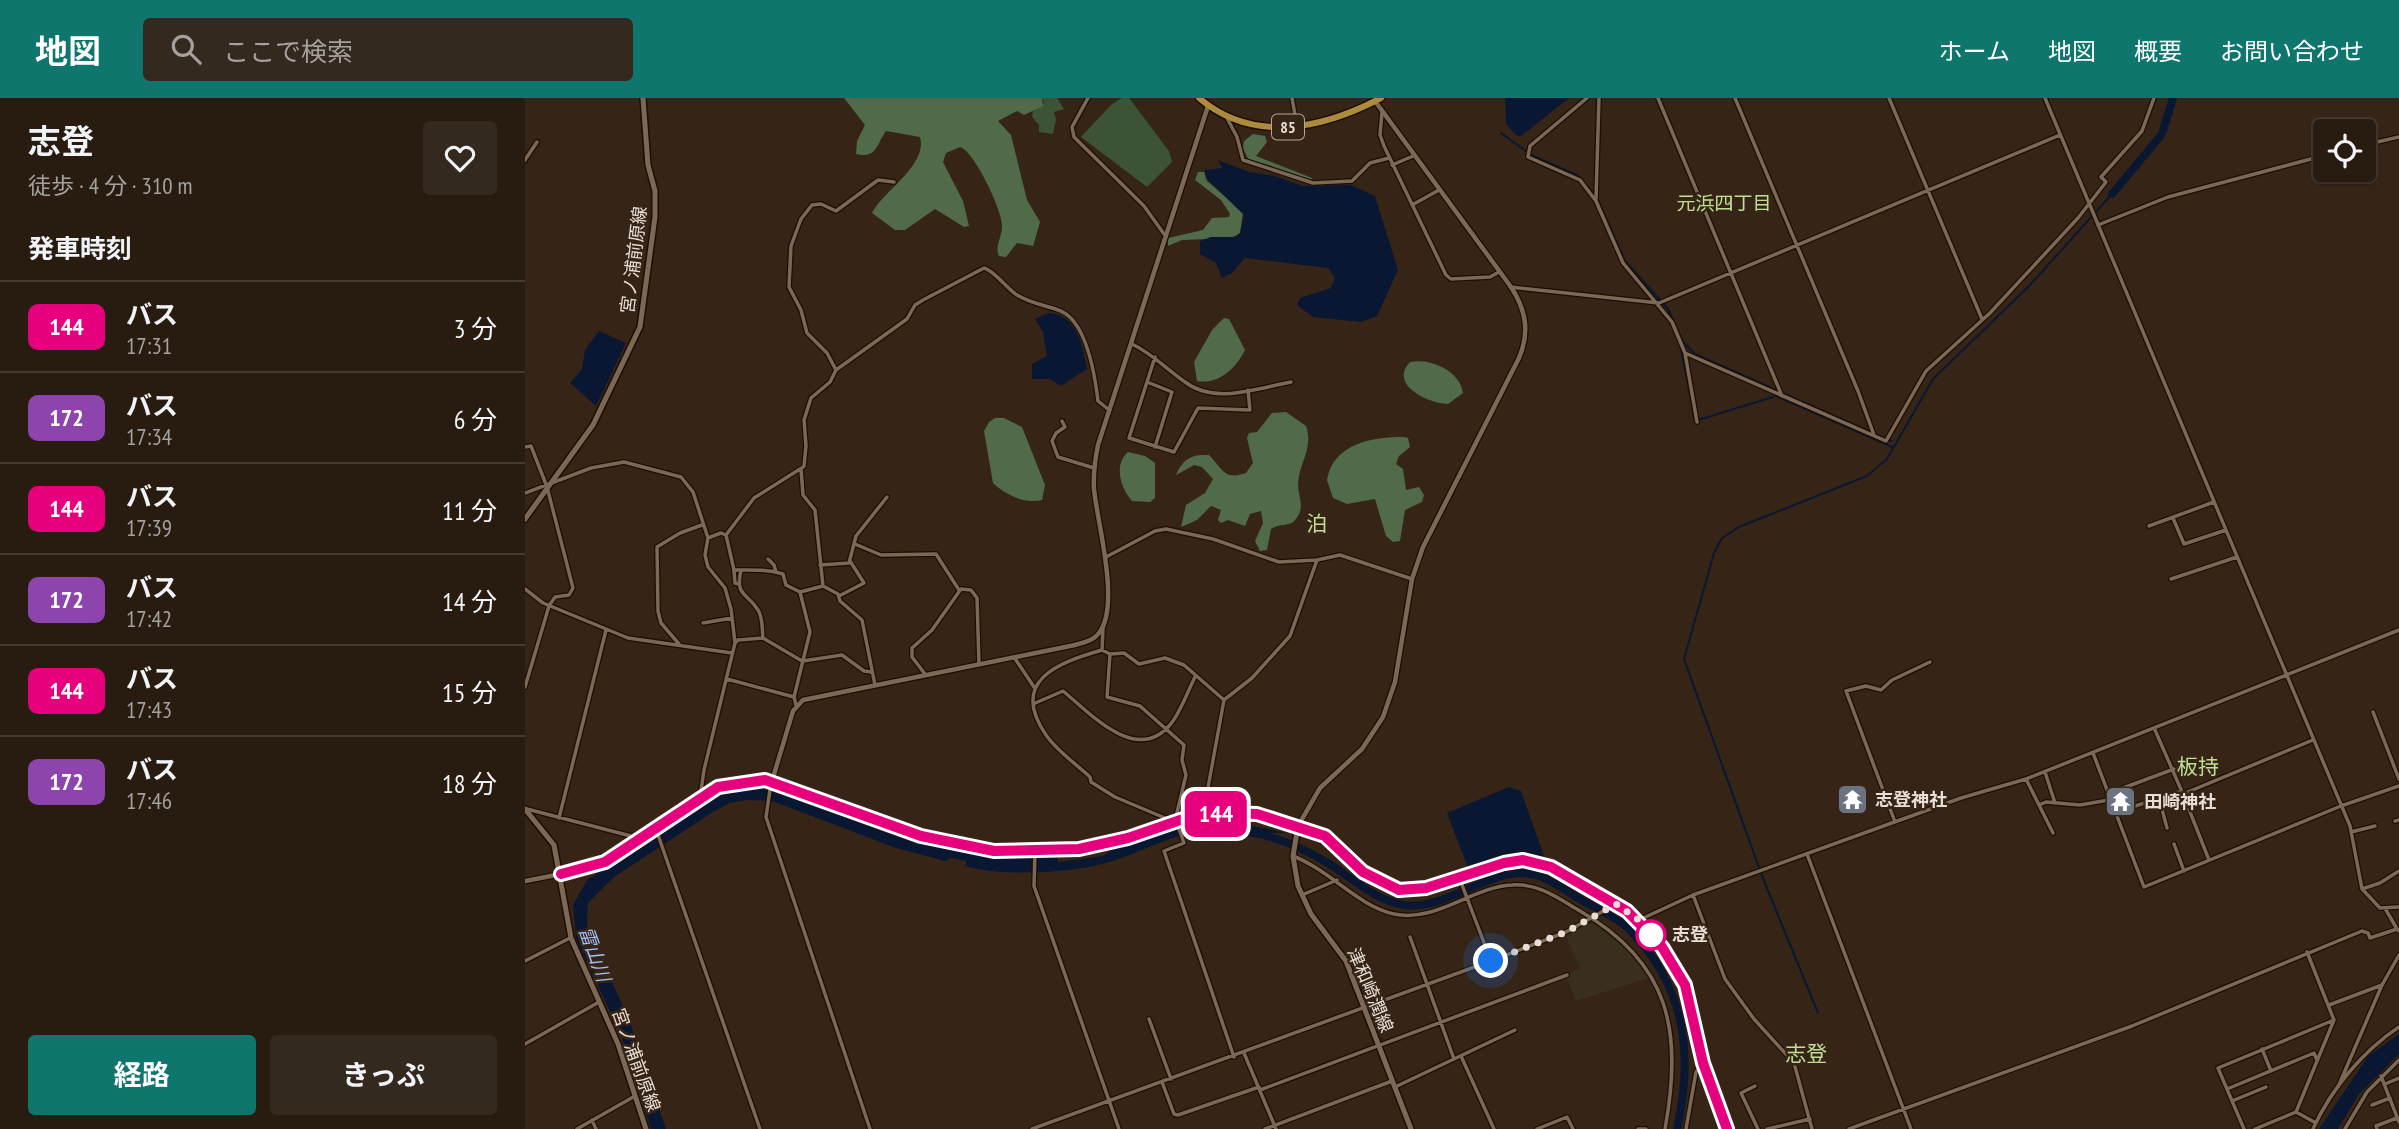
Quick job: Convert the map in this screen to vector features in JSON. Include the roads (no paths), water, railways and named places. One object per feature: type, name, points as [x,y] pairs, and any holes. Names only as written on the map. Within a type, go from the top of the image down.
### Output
[{"type":"main road","name":"宮ノ浦前原線","points":[[525,519],[605,405],[640,327],[655,217],[655,191],[648,165],[643,98]]},
{"type":"main road","name":"85","points":[[1199,98],[1227,118],[1270,129],[1297,125],[1376,99]]},
{"type":"main road","points":[[561,874],[605,862],[657,830],[700,798],[728,783],[771,782],[934,839],[994,851],[1035,853],[1096,847],[1203,815],[1257,814],[1325,836],[1363,872],[1399,890],[1413,891],[1504,863],[1532,862],[1560,871],[1616,904],[1639,920],[1667,954],[1685,985],[1703,1063],[1727,1129]]},
{"type":"main road","name":"宮ノ浦前原線","points":[[525,809],[554,845],[571,938],[618,1044],[646,1129]]},
{"type":"main road","name":"津和崎潤線","points":[[1298,826],[1294,854],[1301,895],[1311,914],[1341,952],[1411,1129]]},
{"type":"street","points":[[1088,98],[1072,127],[1074,137],[1144,206],[1164,234]]},
{"type":"street","points":[[1292,98],[1297,125]]},
{"type":"street","points":[[1587,98],[1530,146],[1528,157],[1580,180],[1596,201],[1623,263],[1661,303],[1672,322],[1685,353],[1697,421]]},
{"type":"street","points":[[1596,201],[1599,98]]},
{"type":"street","points":[[1658,98],[1733,272],[1781,394]]},
{"type":"street","points":[[1735,98],[1874,434]]},
{"type":"street","points":[[1889,98],[1983,320]]},
{"type":"street","points":[[2045,98],[2341,806],[2351,832],[2362,889],[2376,906],[2385,909],[2399,907]]},
{"type":"street","points":[[1685,353],[1781,394],[1852,429],[1887,440],[1926,371],[1983,320],[2106,182],[2101,177],[2146,124],[2154,98]]},
{"type":"street","points":[[1298,826],[1315,794],[1361,749],[1384,717],[1395,682],[1412,579],[1429,535],[1522,351],[1526,334],[1524,314],[1510,286],[1413,156],[1376,99]]},
{"type":"street","points":[[1103,650],[1106,557],[1095,495],[1094,468],[1108,409],[1208,106]]},
{"type":"street","points":[[1382,112],[1380,135],[1389,158],[1447,278],[1490,277],[1499,272]]},
{"type":"street","points":[[1227,118],[1237,136],[1243,160],[1304,181],[1352,181],[1370,163],[1389,158]]},
{"type":"street","points":[[1510,286],[1661,303],[2060,135]]},
{"type":"street","points":[[2376,142],[2399,137]]},
{"type":"street","points":[[525,160],[537,142]]},
{"type":"street","points":[[1392,165],[1413,156]]},
{"type":"street","points":[[2098,225],[2168,197],[2313,158]]},
{"type":"street","points":[[836,370],[827,353],[807,333],[801,310],[789,287],[789,258],[795,234],[812,205],[821,204],[837,211],[878,180],[894,182]]},
{"type":"street","points":[[1412,205],[1439,190]]},
{"type":"street","points":[[823,586],[814,506],[805,501],[803,495],[801,469],[806,454],[806,410],[811,398],[830,382],[836,370],[901,324],[915,305],[984,268],[990,270],[997,281],[1015,294],[1038,305],[1059,310],[1072,321],[1091,358],[1098,401],[1108,409]]},
{"type":"street","points":[[1130,343],[1155,357],[1197,390],[1218,394],[1291,382]]},
{"type":"street","points":[[1155,357],[1129,439],[1174,452],[1199,407],[1251,409],[1248,390]]},
{"type":"street","points":[[1147,382],[1172,392],[1155,447]]},
{"type":"street","points":[[1062,421],[1065,427],[1056,433],[1052,441],[1055,453],[1061,458],[1094,468]]},
{"type":"street","points":[[525,447],[531,446],[547,487],[573,588],[569,595],[555,597],[549,606],[525,687]]},
{"type":"street","points":[[525,493],[547,487],[591,468],[629,463],[681,477],[688,484],[708,538],[705,555],[708,567],[725,588],[735,643],[703,770],[700,798]]},
{"type":"street","points":[[763,638],[759,611],[745,598],[737,583],[726,535],[754,498],[801,469]]},
{"type":"street","points":[[820,565],[845,565],[850,561],[856,536],[887,497]]},
{"type":"street","points":[[2149,526],[2214,502]]},
{"type":"street","points":[[2173,517],[2184,544],[2226,530]]},
{"type":"street","points":[[679,645],[661,623],[658,611],[657,547],[680,533],[702,525]]},
{"type":"street","points":[[1106,557],[1154,531],[1166,529],[1213,539],[1279,562],[1317,560],[1340,555],[1412,579]]},
{"type":"street","points":[[708,538],[721,533],[726,535]]},
{"type":"street","points":[[855,544],[881,555],[936,554],[959,590]]},
{"type":"street","points":[[2171,579],[2237,556]]},
{"type":"street","points":[[768,559],[776,572]]},
{"type":"street","points":[[1203,815],[1224,700],[1252,678],[1290,636],[1317,560]]},
{"type":"street","points":[[839,596],[864,583],[850,561]]},
{"type":"street","points":[[734,570],[758,569],[776,572],[783,574],[786,585],[800,592],[823,586],[839,596],[862,620],[875,685]]},
{"type":"street","points":[[737,583],[741,570]]},
{"type":"street","points":[[725,588],[737,583]]},
{"type":"street","points":[[525,589],[549,606],[628,638],[732,653]]},
{"type":"street","points":[[959,590],[971,590],[977,598],[979,664]]},
{"type":"street","points":[[925,674],[912,657],[912,648],[932,630],[959,590]]},
{"type":"street","points":[[800,592],[810,632],[794,697],[796,705],[771,782],[766,817],[870,1129]]},
{"type":"street","points":[[703,623],[732,618]]},
{"type":"street","points":[[796,705],[819,696],[1087,642],[1103,627]]},
{"type":"street","points":[[559,818],[606,630]]},
{"type":"street","points":[[1639,920],[1693,895],[1895,821],[2045,772],[2399,630]]},
{"type":"street","points":[[735,643],[738,640],[763,638],[802,661],[842,655],[864,671],[871,672]]},
{"type":"street","points":[[1176,822],[1115,797],[1091,782],[1090,777],[1048,738],[1033,704],[1034,687],[1038,681],[1069,661],[1103,650],[1110,654],[1124,653],[1139,664],[1167,659],[1184,666],[1224,700]]},
{"type":"street","points":[[1110,654],[1107,697],[1140,706],[1184,745],[1182,760],[1186,775],[1176,822],[1184,843],[1164,851],[1234,1057]]},
{"type":"street","points":[[1014,657],[1034,687]]},
{"type":"street","points":[[1895,821],[1846,691],[1866,686],[1881,690],[1892,680],[1930,662]]},
{"type":"street","points":[[1033,704],[1063,691],[1119,736],[1146,738],[1165,729],[1174,719],[1195,677]]},
{"type":"street","points":[[727,680],[794,697]]},
{"type":"street","points":[[2373,712],[2399,779]]},
{"type":"street","points":[[2155,730],[2175,769],[2209,860]]},
{"type":"street","points":[[2114,813],[2178,792],[2183,794],[2313,740]]},
{"type":"street","points":[[2093,753],[2144,887],[2341,806],[2399,786]]},
{"type":"street","points":[[2107,794],[2175,769]]},
{"type":"street","points":[[2045,772],[2055,803]]},
{"type":"street","points":[[2026,779],[2053,833]]},
{"type":"street","points":[[2159,799],[2167,828]]},
{"type":"street","points":[[2039,805],[2080,805],[2109,800]]},
{"type":"street","points":[[525,809],[631,836],[632,844]]},
{"type":"street","points":[[2351,832],[2375,826]]},
{"type":"street","points":[[657,830],[760,1129]]},
{"type":"street","points":[[2174,844],[2184,871]]},
{"type":"street","points":[[1035,853],[1034,887],[1119,1129]]},
{"type":"street","points":[[1294,854],[1337,880],[1366,903],[1394,914],[1421,914],[1468,900],[1501,886],[1531,886],[1594,918],[1624,940],[1654,978],[1667,1021],[1672,1055],[1665,1129]]},
{"type":"street","points":[[1807,854],[1911,1129]]},
{"type":"street","points":[[2362,889],[2380,883],[2399,871]]},
{"type":"street","points":[[525,881],[561,874]]},
{"type":"street","points":[[1459,877],[1491,961]]},
{"type":"street","points":[[1301,895],[1337,880]]},
{"type":"street","points":[[1693,895],[1725,979],[1754,1019],[1794,1063],[1812,1129]]},
{"type":"street","points":[[1032,1129],[1491,961],[1594,918],[1616,904]]},
{"type":"street","points":[[1849,1129],[2132,1026],[2362,930],[2368,933],[2369,938],[2398,930],[2385,909]]},
{"type":"street","points":[[1410,937],[1454,1059]]},
{"type":"street","points":[[525,961],[571,938]]},
{"type":"street","points":[[2255,1129],[2295,1112],[2334,1020],[2307,952]]},
{"type":"street","points":[[2338,1087],[2382,985],[2399,955]]},
{"type":"street","points":[[1162,1082],[1174,1114],[1178,1115],[1259,1089],[1567,975]]},
{"type":"street","points":[[2329,1005],[2382,985]]},
{"type":"street","points":[[525,1044],[599,1002]]},
{"type":"street","points":[[1149,1019],[1171,1079]]},
{"type":"street","points":[[2244,1129],[2218,1068],[2334,1020]]},
{"type":"street","points":[[2313,1129],[2338,1087],[2373,1044],[2399,1027]]},
{"type":"street","points":[[1265,1129],[1394,1084],[1515,1030]]},
{"type":"street","points":[[2262,1049],[2271,1071]]},
{"type":"street","points":[[1244,1053],[1275,1127]]},
{"type":"street","points":[[2227,1089],[2314,1054],[2317,1060]]},
{"type":"street","points":[[1461,1056],[1494,1129]]},
{"type":"street","points":[[2346,1129],[2381,1076],[2399,1060]]},
{"type":"street","points":[[1686,1129],[1696,1072],[1703,1063]]},
{"type":"street","points":[[2377,1129],[2376,1126],[2398,1116],[2381,1076]]},
{"type":"street","points":[[2385,1084],[2399,1078]]},
{"type":"street","points":[[1755,1086],[1741,1093],[1758,1129]]},
{"type":"street","points":[[2232,1101],[2266,1087]]},
{"type":"street","points":[[577,1129],[635,1096]]},
{"type":"street","points":[[2372,1104],[2390,1098]]},
{"type":"street","points":[[2295,1112],[2316,1123]]},
{"type":"street","points":[[1537,1129],[1567,1117],[1573,1129]]},
{"type":"street","points":[[1766,1129],[1810,1119]]},
{"type":"street","points":[[592,1120],[596,1129]]},
{"type":"street","points":[[1638,1129],[1646,1129]]},
{"type":"water","points":[[1505,98],[1569,98],[1521,136],[1516,135],[1506,124]]},
{"type":"water","points":[[1218,160],[1249,172],[1275,176],[1303,186],[1351,185],[1375,196],[1398,270],[1377,316],[1361,322],[1313,317],[1297,305],[1300,298],[1331,288],[1335,278],[1328,268],[1245,258],[1232,273],[1222,278],[1216,263],[1200,254],[1200,241],[1211,237],[1236,237],[1240,233],[1244,215],[1206,178],[1205,170],[1222,168]]},
{"type":"water","points":[[1048,313],[1066,319],[1072,325],[1081,341],[1087,369],[1061,386],[1050,379],[1032,379],[1032,364],[1047,356],[1043,332],[1035,319]]},
{"type":"water","points":[[599,331],[626,343],[596,406],[570,383],[582,369],[585,350]]},
{"type":"water","points":[[760,785],[917,844],[926,843],[998,857],[1058,857],[1058,862],[1103,856],[1114,848],[1198,822],[1228,821],[1288,833],[1204,831],[1092,866],[1055,871],[997,872],[966,866],[966,861],[951,858],[945,861],[896,848],[772,801],[746,800],[729,803],[614,877],[588,903],[587,927],[630,1022],[666,1129],[651,1129],[621,1035],[576,939],[573,905],[587,880],[716,795]]},
{"type":"water","points":[[1509,787],[1521,791],[1545,859],[1527,853],[1517,854],[1468,868],[1447,813]]},
{"type":"water","points":[[2399,1034],[2399,1054],[2359,1094],[2338,1129],[2319,1129],[2368,1056]]},
{"type":"waterway","points":[[2112,194],[2162,134],[2173,98]]},
{"type":"waterway","points":[[1501,133],[1533,156],[1577,175],[1595,195]]},
{"type":"waterway","points":[[1818,1013],[1762,876],[1684,659],[1714,553],[1722,538],[1739,527],[1867,476],[1887,459],[1933,379],[2029,286],[2112,194]]},
{"type":"waterway","points":[[1598,200],[1625,261],[1668,309],[1683,342],[1695,354],[1891,441]]},
{"type":"waterway","points":[[1681,349],[1695,421],[1776,396],[1892,447]]},
{"type":"waterway","name":"雷山川","points":[[1242,831],[1265,835],[1296,846],[1382,898],[1404,905],[1433,903],[1492,879],[1521,873],[1546,879],[1618,920],[1647,950],[1662,973],[1680,1021],[1685,1074],[1677,1129]]},
{"type":"place","name":"志登神社","points":[[1852,800]]},
{"type":"place","name":"田崎神社","points":[[2121,802]]},
{"type":"place","name":"志登","points":[[1651,935]]},
{"type":"district","name":"元浜四丁目","points":[[1724,203]]},
{"type":"district","name":"泊","points":[[1317,524]]},
{"type":"district","name":"板持","points":[[2198,767]]},
{"type":"district","name":"志登","points":[[1806,1054]]}]
